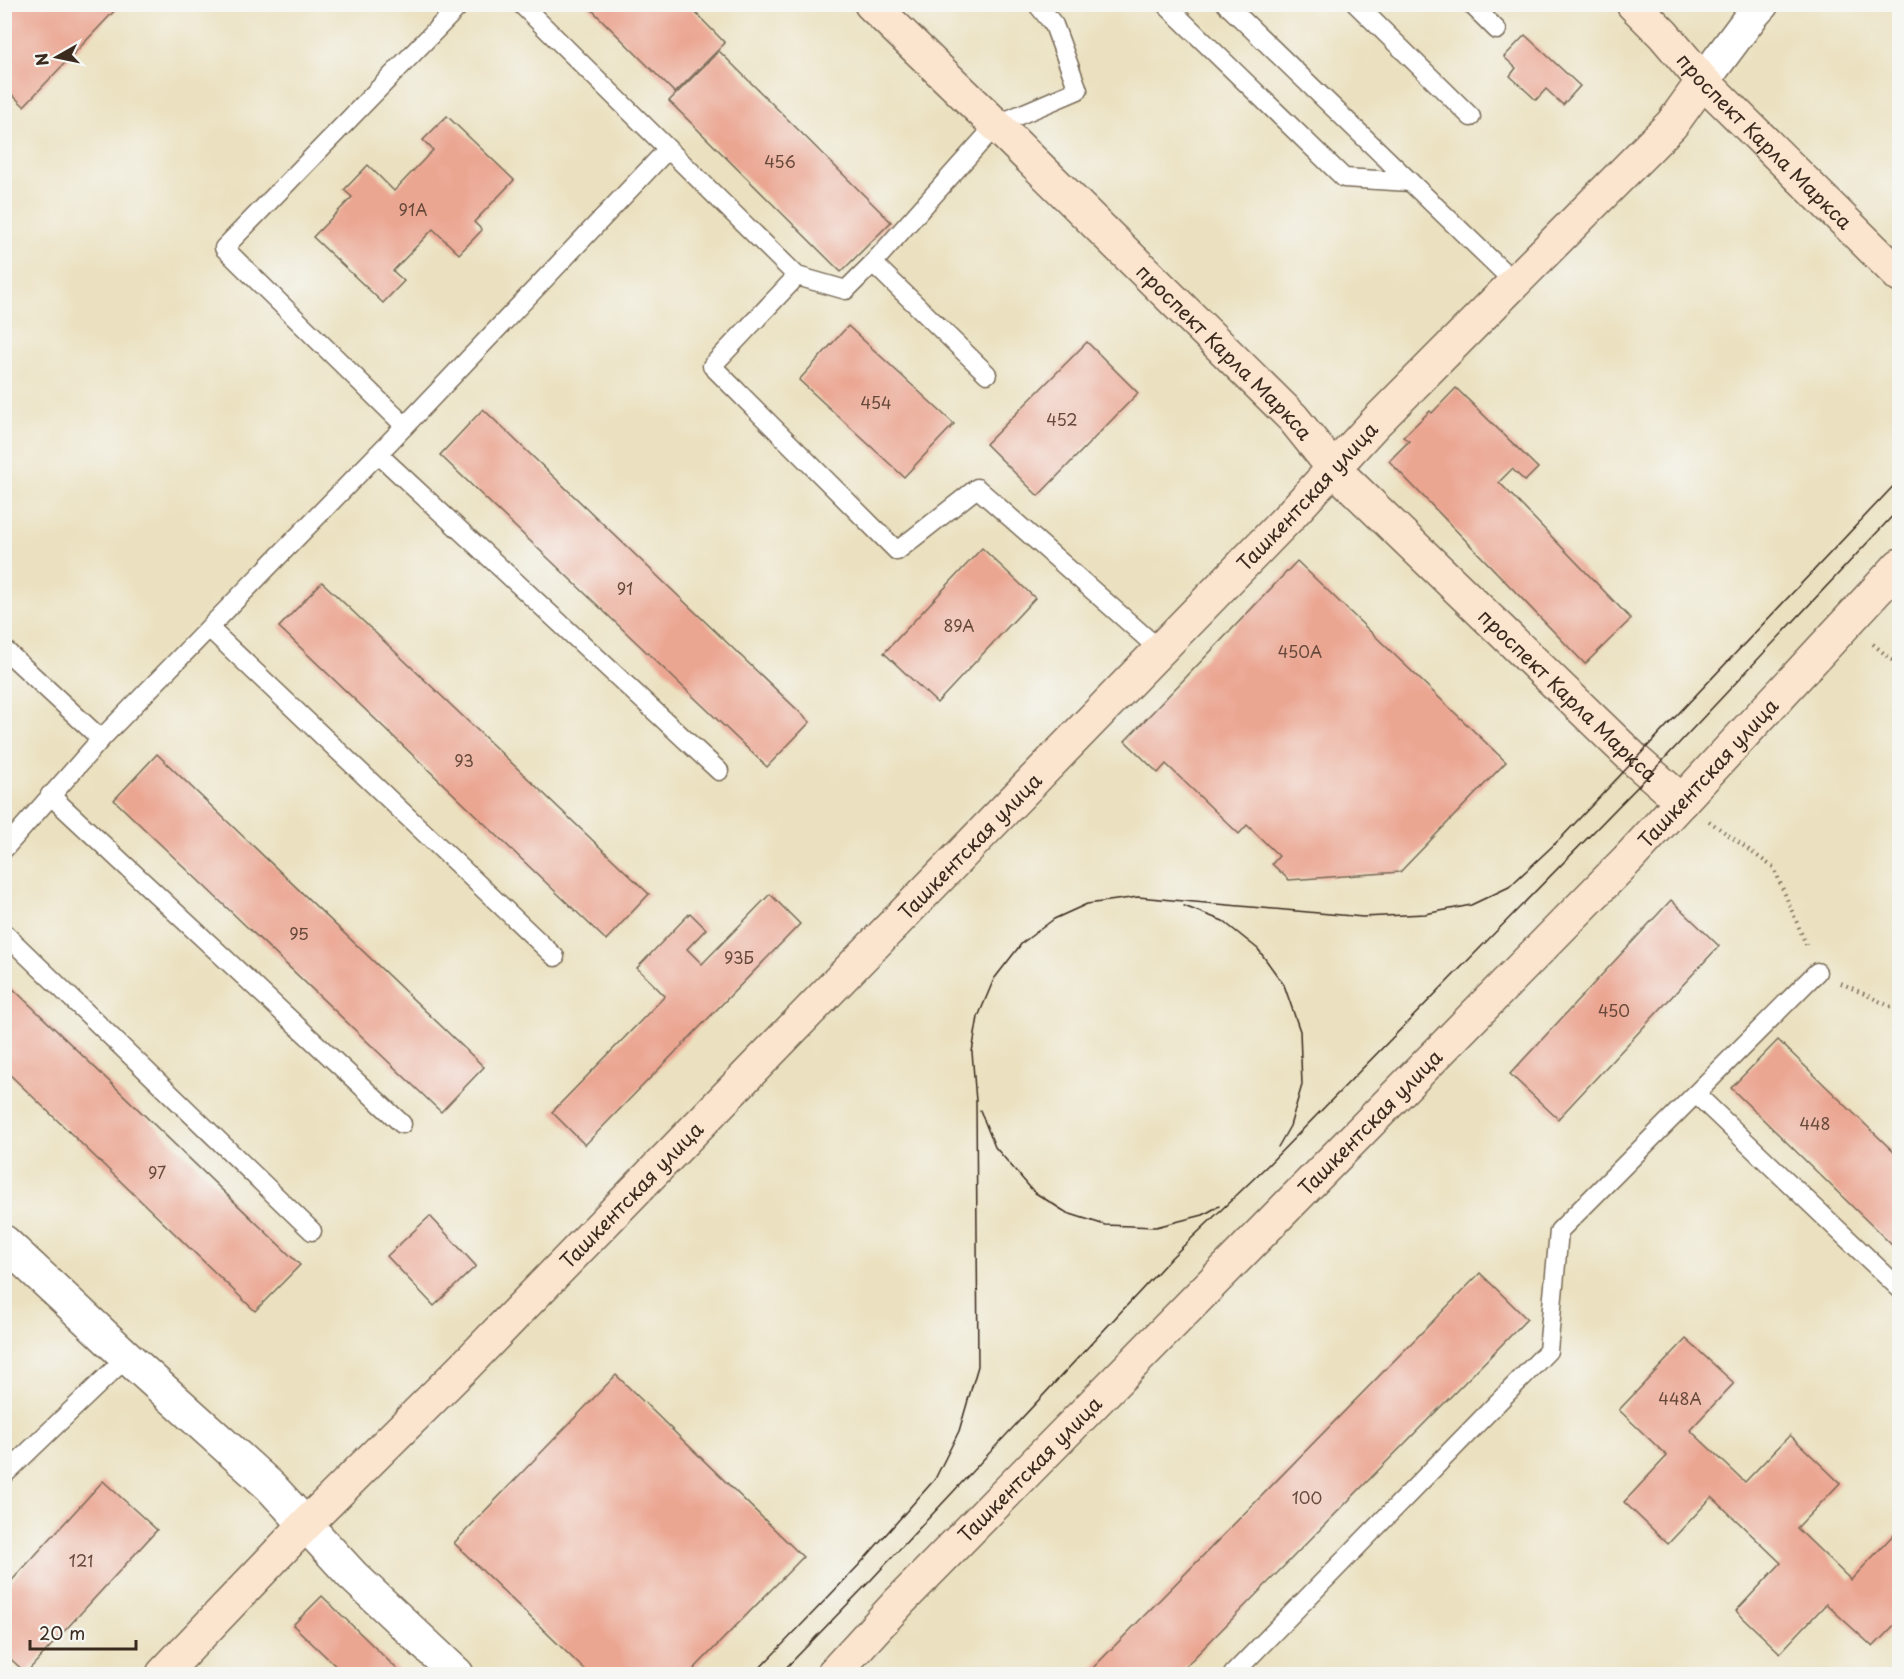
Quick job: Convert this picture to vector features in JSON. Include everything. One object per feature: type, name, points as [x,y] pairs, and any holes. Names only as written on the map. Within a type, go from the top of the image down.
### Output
[{"type":"main road","name":"проспект Карла Маркса","points":[[871,4],[1293,418],[1334,470],[1635,760],[1682,801]]},
{"type":"main road","name":"проспект Карла Маркса","points":[[1633,4],[1663,34],[1703,81],[1899,276]]},
{"type":"main road","name":"Ташкентская улица","points":[[163,1674],[304,1525],[472,1359],[1160,650],[1334,470],[1375,423],[1672,124],[1703,81]]},
{"type":"main road","name":"Ташкентская улица","points":[[833,1674],[900,1601],[1622,866],[1899,565]]},
{"type":"street","name":"Ташкентская улица","points":[[1703,81],[1762,4]]},
{"type":"street","points":[[4,1242],[270,1486],[352,1575],[457,1674]]},
{"type":"lane","points":[[405,426],[224,248],[460,4]]},
{"type":"lane","points":[[521,4],[797,276],[846,290],[873,263],[996,125],[1078,90],[1054,25],[1036,4]]},
{"type":"lane","points":[[1166,4],[1344,178],[1410,182]]},
{"type":"lane","points":[[1226,4],[1514,282]]},
{"type":"lane","points":[[1356,4],[1471,117]]},
{"type":"lane","points":[[1471,4],[1497,30]]},
{"type":"lane","points":[[4,849],[101,739],[405,426],[667,150]]},
{"type":"lane","points":[[873,263],[987,374]]},
{"type":"lane","points":[[797,276],[712,366],[897,550],[977,488],[1160,650]]},
{"type":"lane","points":[[378,454],[718,771]]},
{"type":"lane","points":[[209,628],[555,957]]},
{"type":"lane","points":[[4,649],[101,739]]},
{"type":"lane","points":[[50,795],[402,1124]]},
{"type":"lane","points":[[4,933],[312,1232]]},
{"type":"lane","points":[[1233,1674],[1548,1351],[1559,1231],[1817,972]]},
{"type":"lane","points":[[1697,1095],[1899,1289]]},
{"type":"lane","points":[[4,1475],[128,1357]]},
{"type":"path","points":[[1682,801],[1774,868],[1817,972],[1899,1011]]},
{"type":"building","points":[[11,4],[121,4],[24,106],[4,87],[4,12]]},
{"type":"building","points":[[586,4],[687,4],[725,43],[675,93]]},
{"type":"building","points":[[1525,35],[1580,86],[1563,105],[1546,89],[1536,100],[1510,76],[1516,68],[1504,57]]},
{"type":"building","points":[[719,51],[891,222],[841,272],[669,101]]},
{"type":"building","points":[[447,116],[514,180],[474,222],[482,230],[459,254],[433,229],[393,271],[404,281],[383,303],[313,237],[352,197],[344,190],[368,165],[394,191],[433,150],[423,140]]},
{"type":"building","points":[[848,326],[954,424],[904,477],[799,380]]},
{"type":"building","points":[[1087,342],[1138,393],[1038,496],[986,444]]},
{"type":"building","points":[[1456,388],[1538,468],[1525,481],[1512,469],[1499,482],[1631,619],[1585,664],[1389,461],[1409,441],[1403,437],[1430,411],[1432,413]]},
{"type":"building","points":[[483,409],[810,722],[767,767],[440,455]]},
{"type":"building","points":[[982,548],[1035,598],[937,703],[884,653]]},
{"type":"building","points":[[1297,561],[1506,762],[1400,872],[1289,880],[1272,864],[1279,856],[1247,825],[1239,834],[1166,764],[1158,773],[1125,741]]},
{"type":"building","points":[[322,582],[649,894],[606,940],[279,627]]},
{"type":"building","points":[[157,754],[484,1067],[441,1112],[114,800]]},
{"type":"building","points":[[770,894],[800,924],[585,1145],[552,1112],[665,996],[637,968],[690,913],[706,929],[687,949],[702,964]]},
{"type":"building","points":[[1671,900],[1719,946],[1558,1119],[1510,1074]]},
{"type":"building","points":[[4,980],[300,1265],[255,1311],[4,1069]]},
{"type":"building","points":[[1778,1040],[1900,1158],[1900,1253],[1731,1088]]},
{"type":"building","points":[[430,1216],[476,1266],[434,1306],[387,1256]]},
{"type":"building","points":[[1480,1273],[1527,1319],[1178,1674],[1087,1674]]},
{"type":"building","points":[[1686,1339],[1734,1383],[1690,1430],[1745,1482],[1790,1435],[1840,1483],[1797,1528],[1851,1580],[1894,1534],[1900,1539],[1900,1619],[1873,1647],[1826,1604],[1780,1653],[1736,1611],[1781,1563],[1712,1497],[1668,1544],[1624,1502],[1667,1456],[1619,1410]]},
{"type":"building","points":[[616,1375],[803,1557],[689,1674],[589,1674],[454,1543]]},
{"type":"building","points":[[103,1481],[157,1530],[26,1673],[4,1653],[4,1589]]},
{"type":"building","points":[[322,1596],[402,1674],[344,1674],[293,1625]]},
{"type":"tram line","points":[[754,1674],[858,1566],[935,1479],[959,1431],[978,1366],[976,1101],[972,1052],[978,1017],[994,979],[1022,943],[1054,919],[1087,904],[1138,897],[1363,917],[1425,914],[1471,905],[1509,887],[1561,838],[1900,479]]},
{"type":"tram line","points":[[780,1674],[871,1580],[1172,1257],[1268,1165],[1651,773],[1900,508]]},
{"type":"tram line","points":[[1184,906],[1223,921],[1258,949],[1284,985],[1300,1031],[1302,1085],[1290,1126],[1278,1147]]},
{"type":"tram line","points":[[980,1110],[995,1147],[1034,1192],[1067,1213],[1105,1225],[1156,1227],[1203,1215],[1219,1206]]}]
